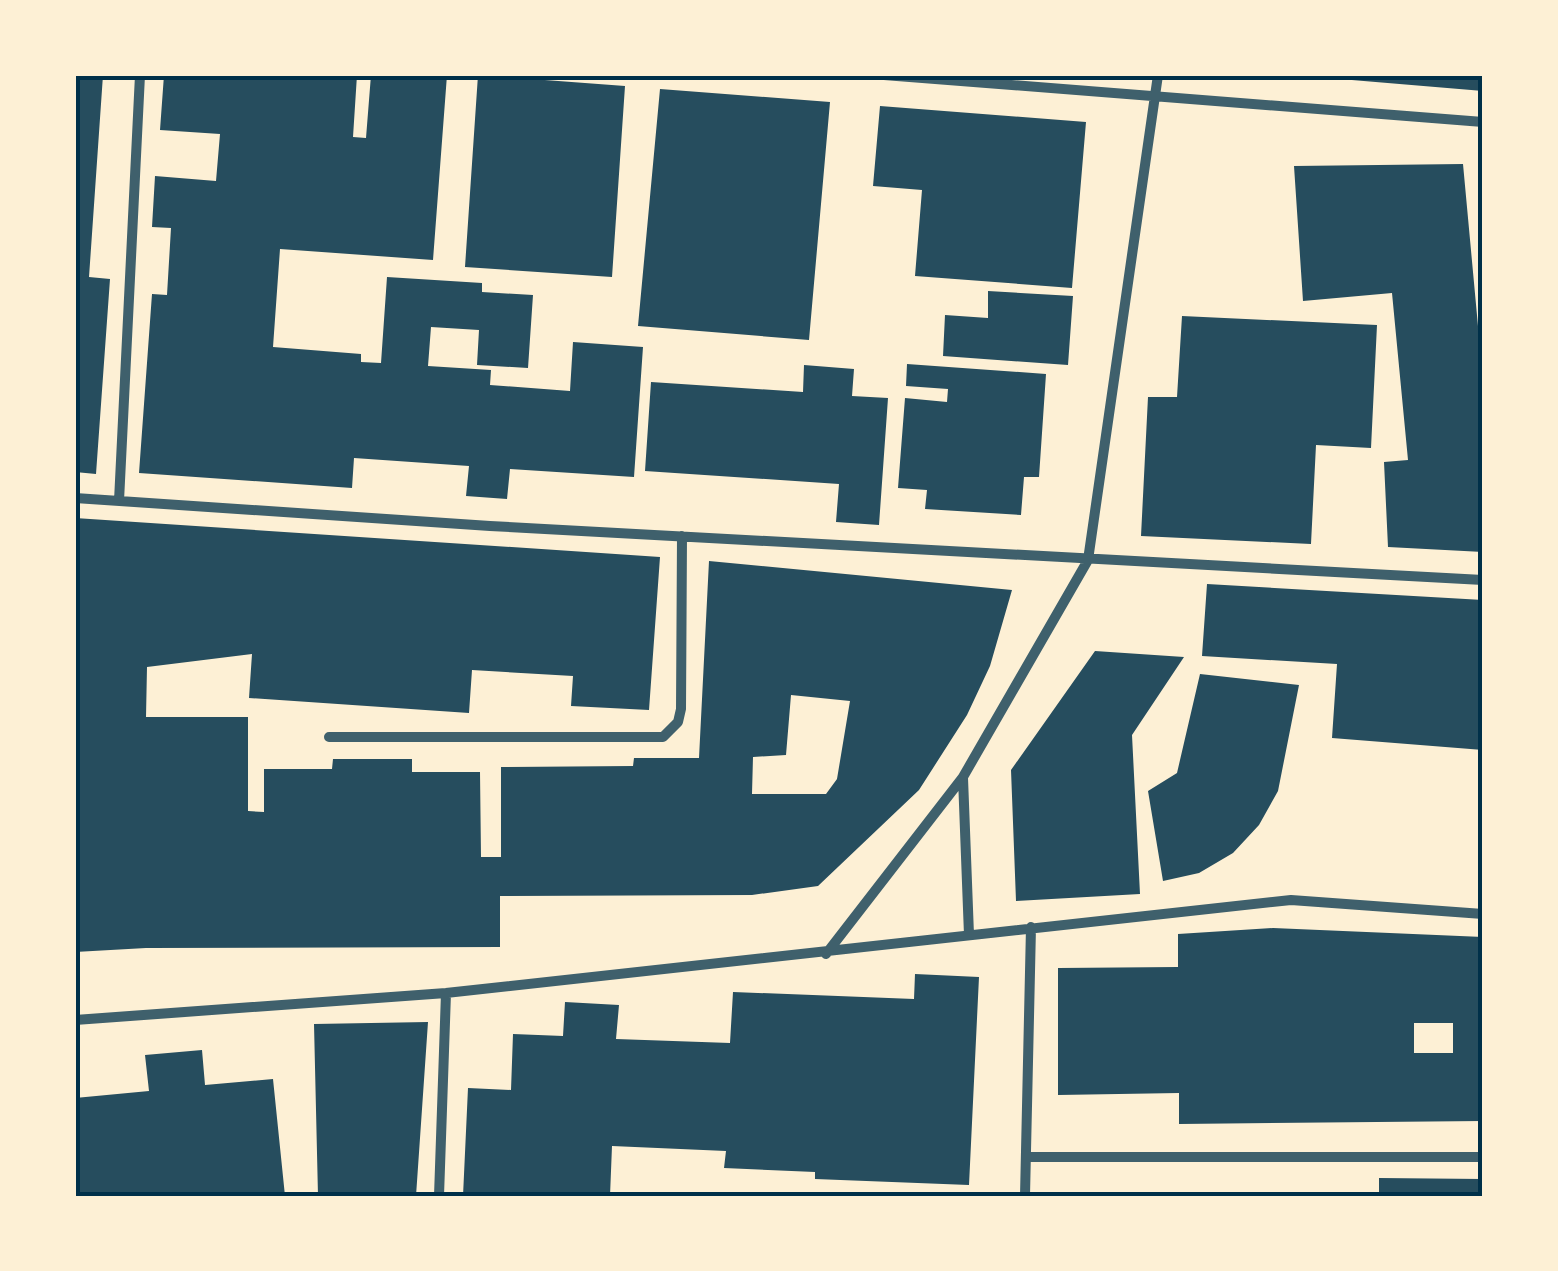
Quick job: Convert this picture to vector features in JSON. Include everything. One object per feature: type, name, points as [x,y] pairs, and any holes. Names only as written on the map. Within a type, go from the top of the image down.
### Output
[{"type":"street","points":[[120,501],[140,75]]},
{"type":"street","points":[[884,75],[1483,122]]},
{"type":"street","points":[[826,954],[963,777],[1088,560],[1158,75]]},
{"type":"street","points":[[75,498],[1483,580]]},
{"type":"street","points":[[329,737],[663,736],[672,730],[680,714],[682,536]]},
{"type":"street","points":[[963,777],[969,935]]},
{"type":"street","points":[[75,1020],[446,993],[1291,900],[1483,914]]},
{"type":"street","points":[[1025,1196],[1029,1158],[1031,927]]},
{"type":"street","points":[[440,1196],[446,993]]},
{"type":"street","points":[[1029,1158],[1483,1157]]},
{"type":"building","points":[[75,75],[103,75],[89,277],[110,279],[96,474],[75,472]]},
{"type":"building","points":[[164,75],[357,75],[353,137],[366,138],[371,75],[447,75],[433,260],[280,249],[273,347],[361,354],[361,362],[381,363],[387,277],[482,283],[482,292],[533,295],[528,368],[477,365],[479,330],[431,327],[428,366],[491,370],[490,385],[570,391],[573,342],[643,347],[634,477],[510,469],[507,499],[466,496],[469,466],[354,458],[352,488],[139,473],[152,294],[167,295],[171,228],[152,227],[155,176],[216,181],[220,134],[160,130]]},
{"type":"building","points":[[478,75],[625,86],[612,277],[465,267]]},
{"type":"building","points":[[1483,75],[1483,91],[1328,78]]},
{"type":"building","points":[[660,89],[830,102],[809,340],[638,326]]},
{"type":"building","points":[[880,106],[1086,122],[1072,288],[915,276],[922,190],[873,186]]},
{"type":"building","points":[[1463,164],[1483,380],[1483,552],[1388,547],[1384,462],[1408,460],[1392,293],[1303,301],[1294,166]]},
{"type":"building","points":[[988,291],[1073,296],[1068,365],[943,356],[945,315],[988,318]]},
{"type":"building","points":[[1182,316],[1377,325],[1371,448],[1316,445],[1311,544],[1141,536],[1148,397],[1177,397]]},
{"type":"building","points":[[907,364],[1046,374],[1039,477],[1024,477],[1021,515],[925,509],[927,490],[898,488],[905,398],[947,402],[948,389],[906,386]]},
{"type":"building","points":[[804,365],[854,369],[852,396],[888,398],[879,525],[836,522],[839,484],[645,471],[651,382],[803,392]]},
{"type":"building","points":[[75,518],[660,557],[649,710],[571,706],[573,676],[472,670],[469,713],[249,698],[252,654],[147,667],[146,717],[248,717],[248,811],[264,812],[264,769],[332,769],[333,759],[412,759],[412,772],[480,772],[481,857],[501,857],[501,767],[633,766],[634,758],[699,758],[709,561],[1012,590],[990,666],[967,715],[919,790],[818,886],[752,895],[500,896],[500,947],[146,948],[75,952]],"holes":[[[791,695],[850,701],[837,779],[826,794],[752,794],[753,757],[786,755]]]},
{"type":"building","points":[[1207,584],[1483,600],[1483,750],[1332,738],[1337,664],[1202,656]]},
{"type":"building","points":[[1095,651],[1184,657],[1132,735],[1140,894],[1016,901],[1011,770]]},
{"type":"building","points":[[1200,674],[1299,685],[1278,791],[1259,825],[1233,853],[1199,873],[1163,881],[1148,791],[1177,773]]},
{"type":"building","points":[[1273,928],[1483,937],[1483,1121],[1179,1124],[1179,1093],[1058,1095],[1058,968],[1178,967],[1178,934]],"holes":[[[1414,1023],[1453,1023],[1453,1053],[1414,1053]]]},
{"type":"building","points":[[915,974],[979,977],[969,1185],[815,1179],[815,1172],[724,1168],[726,1151],[612,1146],[610,1196],[463,1196],[468,1088],[511,1090],[513,1034],[563,1036],[565,1002],[619,1005],[616,1039],[730,1043],[733,992],[914,999]]},
{"type":"building","points":[[428,1022],[416,1196],[318,1196],[314,1024]]},
{"type":"building","points":[[202,1050],[205,1085],[273,1079],[285,1196],[75,1196],[75,1098],[149,1091],[145,1055]]},
{"type":"building","points":[[1379,1178],[1483,1179],[1483,1196],[1379,1196]]}]
